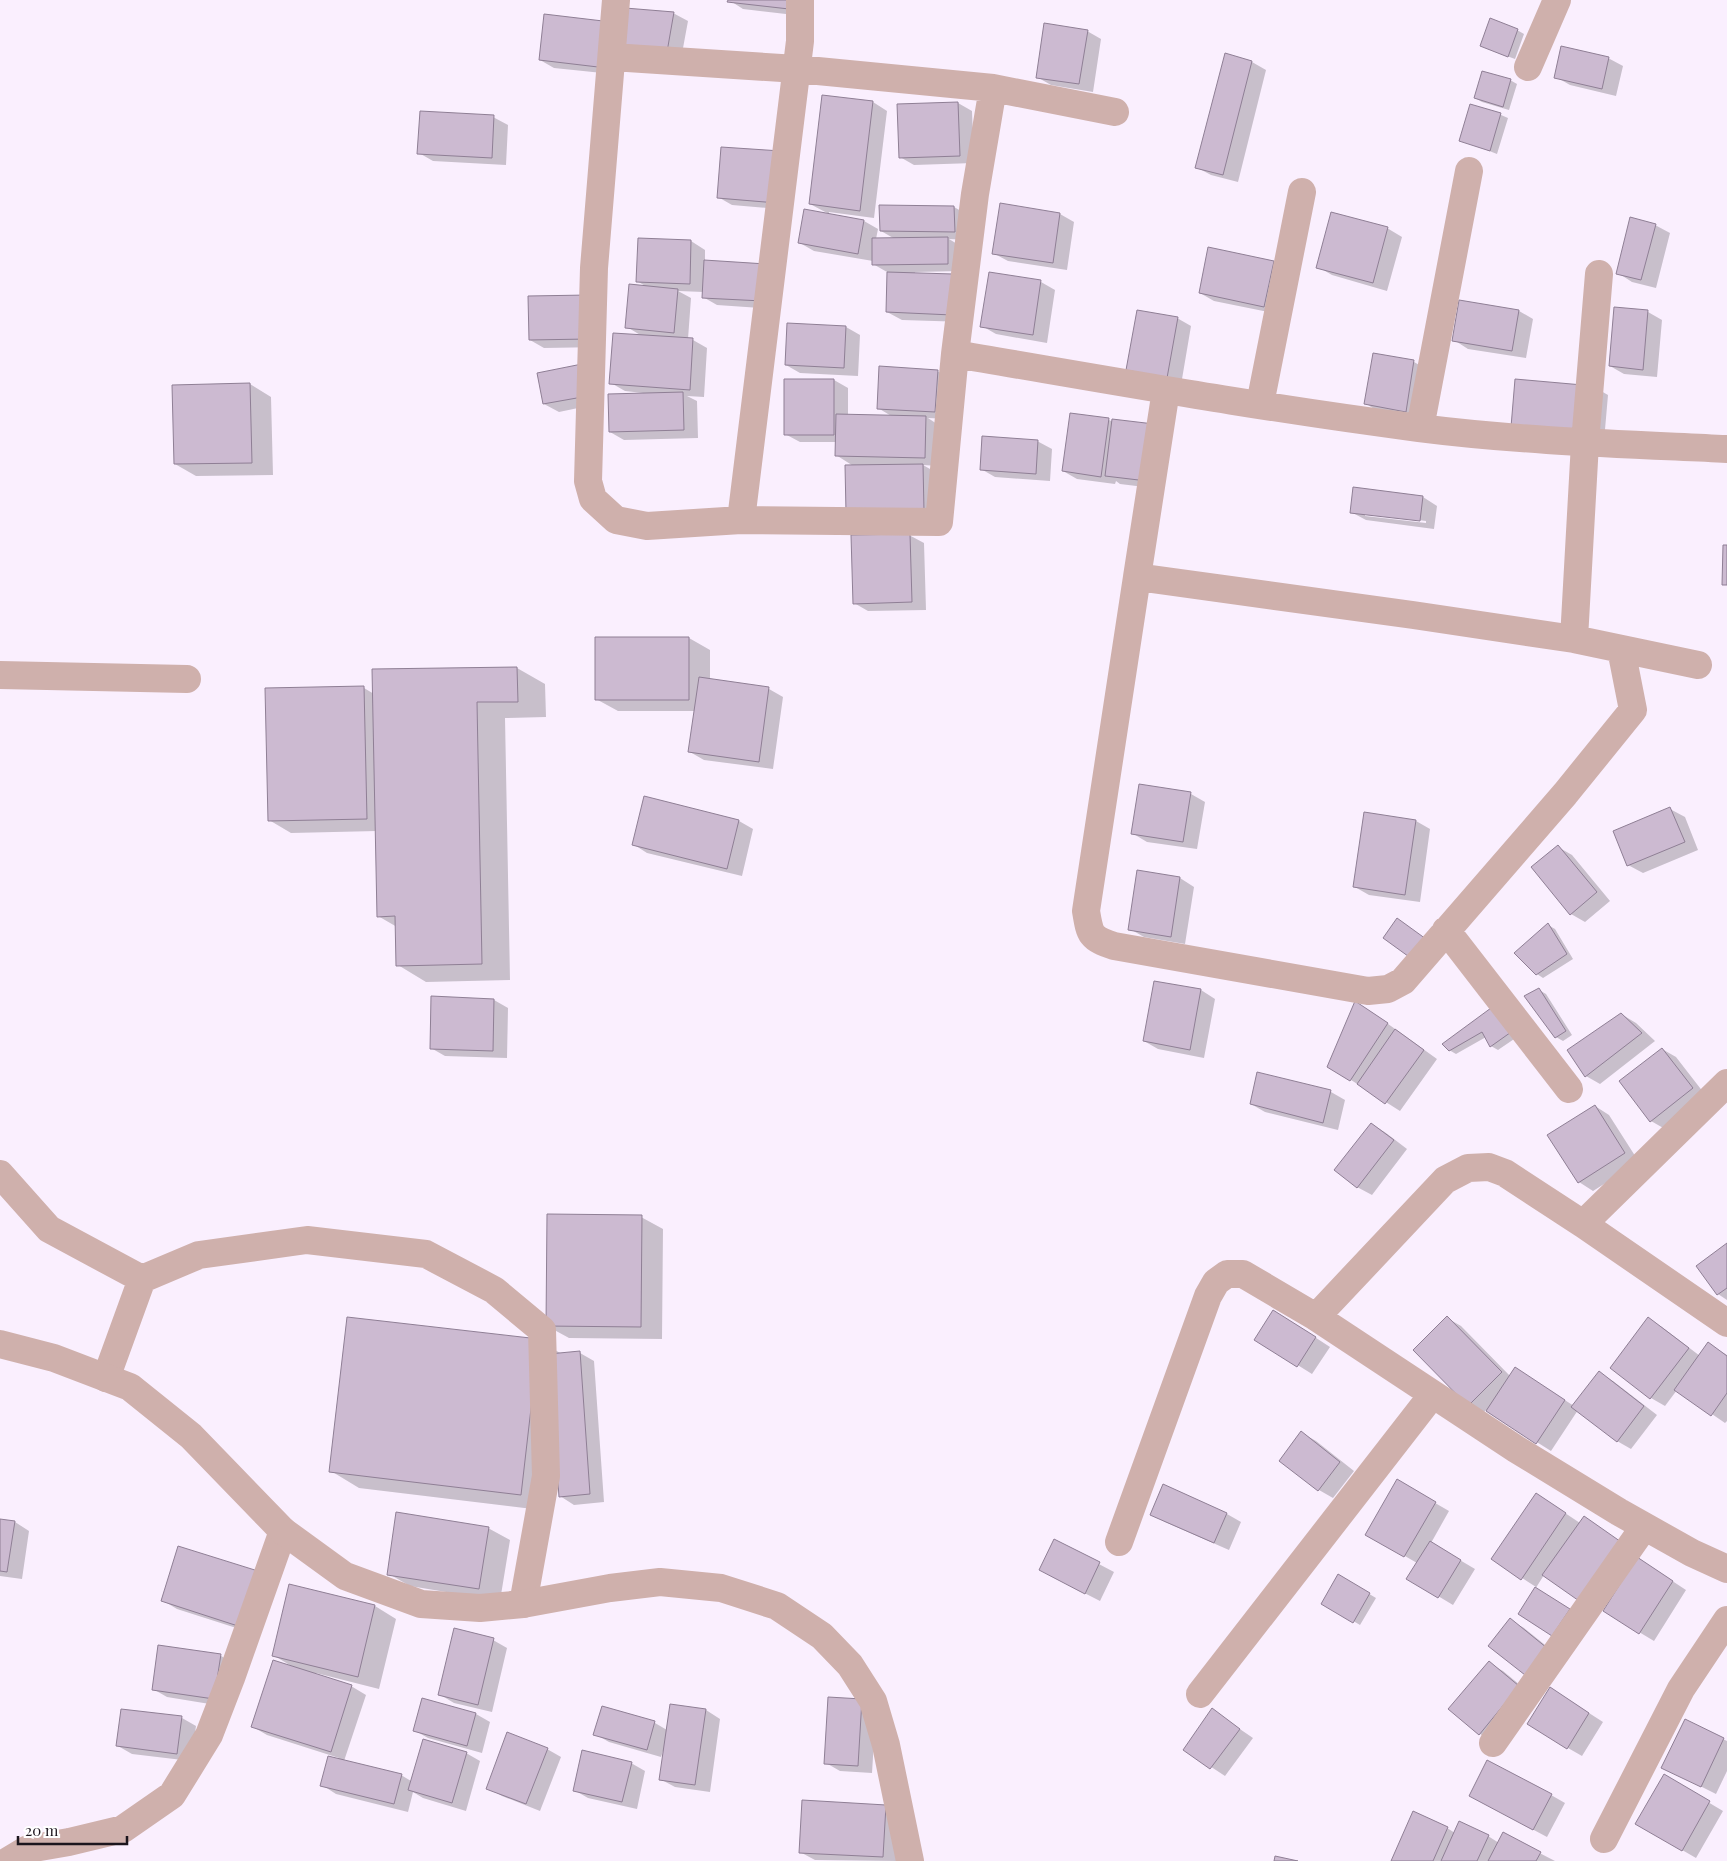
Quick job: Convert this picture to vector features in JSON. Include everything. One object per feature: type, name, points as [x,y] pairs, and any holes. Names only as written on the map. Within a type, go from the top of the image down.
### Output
[{"type":"street","points":[[616,0],[594,268],[588,481],[593,499],[616,520],[647,526],[742,520],[938,522],[955,354],[976,194],[993,88]]},
{"type":"street","points":[[742,520],[797,68],[800,41],[800,0]]},
{"type":"street","points":[[1528,67],[1557,0]]},
{"type":"street","points":[[612,57],[797,68],[993,88],[1115,112]]},
{"type":"street","points":[[1420,428],[1468,171]]},
{"type":"street","points":[[1260,404],[1302,192]]},
{"type":"street","points":[[1574,639],[1599,274]]},
{"type":"street","points":[[955,354],[1166,390],[1420,428],[1586,443],[1727,449]]},
{"type":"street","points":[[1166,390],[1086,912],[1090,932],[1101,942],[1114,946],[1368,991],[1388,989],[1402,981],[1565,794],[1633,710],[1621,649]]},
{"type":"street","points":[[1137,577],[1574,639],[1698,665]]},
{"type":"street","points":[[0,675],[188,679]]},
{"type":"street","points":[[1446,930],[1570,1089]]},
{"type":"street","points":[[1583,1224],[1727,1083]]},
{"type":"street","points":[[1316,1316],[1445,1180],[1468,1168],[1490,1167],[1505,1173],[1583,1224],[1727,1323]]},
{"type":"street","points":[[0,1174],[49,1228],[142,1279]]},
{"type":"street","points":[[106,1378],[142,1279],[199,1255],[307,1240],[426,1254],[494,1290],[542,1330],[546,1476],[523,1604]]},
{"type":"street","points":[[1119,1542],[1208,1296],[1216,1282],[1227,1274],[1243,1274],[1316,1316],[1516,1449],[1644,1527],[1692,1553],[1727,1569]]},
{"type":"street","points":[[0,1344],[54,1358],[130,1387],[191,1436],[283,1532],[345,1576],[422,1604],[480,1608],[523,1604],[610,1588],[660,1582],[721,1588],[777,1606],[822,1636],[850,1665],[873,1701],[886,1744],[910,1861]]},
{"type":"street","points":[[1200,1694],[1434,1394]]},
{"type":"street","points":[[1493,1743],[1644,1527]]},
{"type":"street","points":[[8,1861],[28,1849],[123,1829],[172,1795],[209,1735],[283,1532]]},
{"type":"street","points":[[1604,1839],[1681,1689],[1727,1620]]},
{"type":"building","points":[[728,0],[790,0],[789,9],[727,2]]},
{"type":"building","points":[[625,8],[674,12],[667,52],[622,49]]},
{"type":"building","points":[[544,14],[603,21],[598,67],[539,60]]},
{"type":"building","points":[[1490,18],[1518,29],[1508,57],[1480,46]]},
{"type":"building","points":[[1044,23],[1088,30],[1079,84],[1036,78]]},
{"type":"building","points":[[1561,46],[1609,57],[1602,89],[1554,78]]},
{"type":"building","points":[[1225,53],[1252,61],[1223,175],[1195,168]]},
{"type":"building","points":[[1482,71],[1511,79],[1503,107],[1474,98]]},
{"type":"building","points":[[822,95],[873,101],[860,211],[809,204]]},
{"type":"building","points":[[958,102],[960,156],[899,158],[897,104]]},
{"type":"building","points":[[1470,104],[1501,113],[1490,151],[1459,141]]},
{"type":"building","points":[[420,111],[494,115],[492,158],[417,154]]},
{"type":"building","points":[[721,147],[781,151],[777,203],[717,198]]},
{"type":"building","points":[[1000,203],[1060,213],[1053,263],[992,254]]},
{"type":"building","points":[[879,205],[954,206],[955,232],[880,231]]},
{"type":"building","points":[[804,209],[864,220],[858,254],[798,243]]},
{"type":"building","points":[[1331,212],[1388,227],[1373,283],[1316,268]]},
{"type":"building","points":[[1630,217],[1656,224],[1641,280],[1616,274]]},
{"type":"building","points":[[948,237],[948,264],[872,265],[872,238]]},
{"type":"building","points":[[638,238],[691,240],[690,284],[636,282]]},
{"type":"building","points":[[1208,247],[1274,261],[1264,307],[1199,293]]},
{"type":"building","points":[[704,260],[766,264],[763,301],[702,298]]},
{"type":"building","points":[[887,272],[953,274],[952,315],[886,312]]},
{"type":"building","points":[[989,272],[1041,280],[1033,335],[980,327]]},
{"type":"building","points":[[629,284],[678,289],[674,333],[625,328]]},
{"type":"building","points":[[588,295],[588,339],[529,340],[528,296]]},
{"type":"building","points":[[1459,300],[1519,310],[1512,351],[1452,341]]},
{"type":"building","points":[[1614,307],[1648,310],[1643,370],[1609,366]]},
{"type":"building","points":[[1137,310],[1178,317],[1167,378],[1126,370]]},
{"type":"building","points":[[787,323],[846,326],[844,368],[785,365]]},
{"type":"building","points":[[613,333],[693,338],[690,390],[609,384]]},
{"type":"building","points":[[1373,353],[1414,360],[1406,412],[1364,404]]},
{"type":"building","points":[[582,364],[588,396],[543,404],[537,373]]},
{"type":"building","points":[[879,366],[938,370],[935,412],[877,409]]},
{"type":"building","points":[[784,379],[834,379],[834,435],[784,435]]},
{"type":"building","points":[[1515,379],[1594,386],[1590,434],[1511,427]]},
{"type":"building","points":[[250,383],[252,463],[174,464],[172,385]]},
{"type":"building","points":[[683,392],[684,430],[609,432],[608,394]]},
{"type":"building","points":[[1070,413],[1109,418],[1101,477],[1062,471]]},
{"type":"building","points":[[836,414],[926,416],[925,458],[835,456]]},
{"type":"building","points":[[1112,419],[1154,424],[1147,481],[1105,476]]},
{"type":"building","points":[[982,436],[1038,440],[1036,474],[980,470]]},
{"type":"building","points":[[923,464],[924,511],[846,512],[845,465]]},
{"type":"building","points":[[1353,487],[1423,496],[1420,521],[1350,513]]},
{"type":"building","points":[[910,534],[912,602],[853,604],[851,535]]},
{"type":"building","points":[[1723,545],[1727,545],[1727,585],[1722,585]]},
{"type":"building","points":[[595,637],[689,637],[689,700],[595,700]]},
{"type":"building","points":[[517,667],[518,702],[477,702],[482,964],[396,966],[395,916],[377,917],[372,669]]},
{"type":"building","points":[[699,677],[769,687],[759,762],[688,752]]},
{"type":"building","points":[[364,686],[367,819],[268,821],[265,688]]},
{"type":"building","points":[[1139,784],[1191,792],[1183,842],[1131,834]]},
{"type":"building","points":[[644,796],[739,820],[727,869],[632,845]]},
{"type":"building","points":[[1670,807],[1685,842],[1627,866],[1613,831]]},
{"type":"building","points":[[1364,812],[1416,820],[1405,895],[1353,887]]},
{"type":"building","points":[[1558,845],[1597,892],[1570,915],[1531,867]]},
{"type":"building","points":[[1137,870],[1180,877],[1171,937],[1128,930]]},
{"type":"building","points":[[1397,918],[1426,939],[1412,959],[1383,938]]},
{"type":"building","points":[[1548,923],[1567,954],[1536,975],[1514,953]]},
{"type":"building","points":[[1154,981],[1201,989],[1190,1050],[1143,1041]]},
{"type":"building","points":[[1539,988],[1566,1031],[1555,1038],[1524,996]]},
{"type":"building","points":[[431,996],[494,999],[493,1051],[430,1049]]},
{"type":"building","points":[[1355,1001],[1388,1023],[1350,1081],[1327,1067]]},
{"type":"building","points":[[1491,1008],[1514,1030],[1490,1047],[1482,1032],[1449,1051],[1442,1044]]},
{"type":"building","points":[[1621,1013],[1642,1033],[1585,1077],[1567,1050]]},
{"type":"building","points":[[1395,1029],[1424,1050],[1385,1104],[1357,1084]]},
{"type":"building","points":[[1662,1048],[1693,1088],[1650,1122],[1619,1081]]},
{"type":"building","points":[[1257,1072],[1331,1090],[1323,1123],[1250,1104]]},
{"type":"building","points":[[1595,1105],[1625,1153],[1578,1183],[1547,1135]]},
{"type":"building","points":[[1371,1123],[1394,1140],[1357,1188],[1334,1170]]},
{"type":"building","points":[[547,1214],[642,1215],[641,1327],[546,1326]]},
{"type":"building","points":[[1727,1243],[1727,1288],[1717,1295],[1696,1266]]},
{"type":"building","points":[[1273,1310],[1316,1337],[1297,1367],[1254,1340]]},
{"type":"building","points":[[1447,1316],[1502,1372],[1468,1406],[1413,1350]]},
{"type":"building","points":[[347,1317],[539,1339],[521,1495],[329,1472]]},
{"type":"building","points":[[1648,1317],[1689,1348],[1650,1399],[1610,1368]]},
{"type":"building","points":[[1708,1342],[1727,1356],[1727,1393],[1711,1416],[1674,1390]]},
{"type":"building","points":[[580,1351],[590,1494],[559,1497],[549,1354]]},
{"type":"building","points":[[1515,1367],[1565,1400],[1536,1444],[1486,1411]]},
{"type":"building","points":[[1599,1371],[1644,1406],[1617,1442],[1571,1407]]},
{"type":"building","points":[[1301,1431],[1340,1462],[1318,1491],[1279,1461]]},
{"type":"building","points":[[1397,1479],[1436,1502],[1404,1557],[1365,1535]]},
{"type":"building","points":[[1163,1484],[1227,1513],[1214,1543],[1150,1515]]},
{"type":"building","points":[[1536,1493],[1566,1513],[1521,1580],[1491,1559]]},
{"type":"building","points":[[396,1512],[489,1527],[479,1589],[387,1575]]},
{"type":"building","points":[[1584,1516],[1624,1544],[1582,1603],[1542,1575]]},
{"type":"building","points":[[0,1519],[15,1521],[7,1572],[0,1571]]},
{"type":"building","points":[[1054,1539],[1100,1562],[1085,1594],[1039,1570]]},
{"type":"building","points":[[1430,1541],[1461,1560],[1438,1598],[1406,1579]]},
{"type":"building","points":[[178,1546],[258,1571],[241,1627],[161,1601]]},
{"type":"building","points":[[1637,1557],[1673,1581],[1639,1634],[1603,1611]]},
{"type":"building","points":[[1338,1574],[1370,1593],[1353,1623],[1321,1604]]},
{"type":"building","points":[[289,1584],[375,1605],[358,1677],[272,1656]]},
{"type":"building","points":[[1535,1587],[1570,1609],[1552,1636],[1518,1614]]},
{"type":"building","points":[[1510,1618],[1547,1648],[1525,1675],[1488,1646]]},
{"type":"building","points":[[454,1628],[494,1638],[478,1705],[438,1695]]},
{"type":"building","points":[[158,1645],[221,1654],[214,1699],[152,1690]]},
{"type":"building","points":[[273,1660],[352,1685],[331,1752],[251,1727]]},
{"type":"building","points":[[1489,1661],[1519,1686],[1479,1735],[1448,1709]]},
{"type":"building","points":[[1550,1687],[1589,1713],[1567,1749],[1527,1724]]},
{"type":"building","points":[[828,1697],[862,1699],[858,1766],[824,1764]]},
{"type":"building","points":[[422,1698],[476,1713],[467,1746],[413,1731]]},
{"type":"building","points":[[670,1704],[706,1709],[695,1785],[659,1780]]},
{"type":"building","points":[[602,1706],[655,1721],[647,1750],[593,1735]]},
{"type":"building","points":[[1212,1708],[1240,1729],[1210,1769],[1183,1750]]},
{"type":"building","points":[[121,1709],[182,1716],[177,1754],[116,1746]]},
{"type":"building","points":[[1685,1719],[1724,1738],[1701,1787],[1661,1768]]},
{"type":"building","points":[[507,1732],[548,1748],[526,1804],[486,1789]]},
{"type":"building","points":[[423,1739],[467,1752],[452,1803],[408,1790]]},
{"type":"building","points":[[582,1750],[632,1762],[622,1802],[573,1791]]},
{"type":"building","points":[[328,1756],[402,1774],[394,1804],[320,1786]]},
{"type":"building","points":[[1487,1760],[1552,1794],[1533,1830],[1469,1796]]},
{"type":"building","points":[[1664,1774],[1710,1801],[1682,1851],[1635,1824]]},
{"type":"building","points":[[802,1800],[886,1805],[883,1857],[799,1853]]},
{"type":"building","points":[[1413,1811],[1448,1827],[1433,1861],[1391,1861]]},
{"type":"building","points":[[1459,1821],[1489,1835],[1477,1861],[1441,1861]]},
{"type":"building","points":[[1503,1832],[1541,1852],[1536,1861],[1488,1861]]},
{"type":"building","points":[[1275,1856],[1298,1861],[1274,1861]]}]
